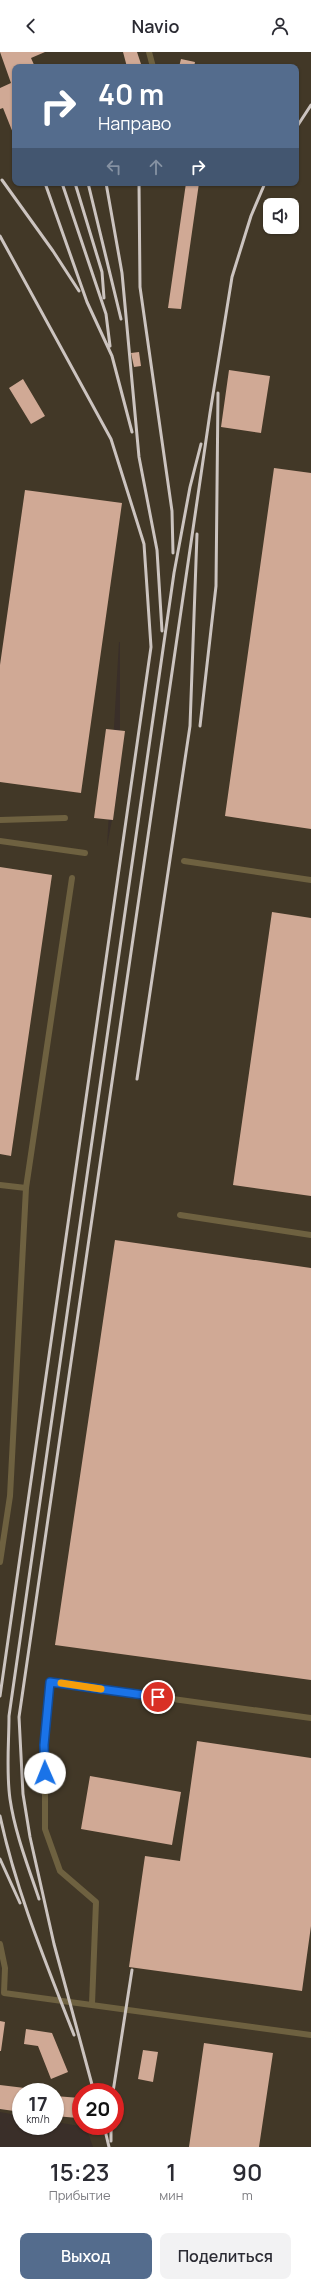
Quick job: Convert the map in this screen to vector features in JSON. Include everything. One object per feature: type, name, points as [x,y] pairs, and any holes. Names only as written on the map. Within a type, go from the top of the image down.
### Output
[{"type":"lane","points":[[149,52],[152,64]]},
{"type":"lane","points":[[0,820],[65,818]]},
{"type":"lane","points":[[0,841],[85,853]]},
{"type":"lane","points":[[184,861],[311,880]]},
{"type":"lane","points":[[0,1562],[10,1496],[26,1188],[72,878]]},
{"type":"lane","points":[[0,1185],[26,1188]]},
{"type":"lane","points":[[180,1215],[311,1235]]},
{"type":"lane","points":[[92,2004],[96,1902],[60,1871],[45,1829],[44,1745],[50,1682],[311,1718]]},
{"type":"lane","points":[[0,1944],[5,1968],[2,1992],[311,2035]]},
{"type":"shaded area","points":[[0,52],[311,52],[311,2147],[93,2147],[89,2135],[124,2135],[124,2083],[72,2083],[72,2125],[64,2123],[64,2083],[12,2083],[12,2114],[0,2112]],"holes":[[[119,642],[120,642],[120,778],[107,846]]]},
{"type":"building","points":[[0,52],[45,52],[31,58],[34,64],[12,64],[12,130],[3,108],[0,109],[0,88],[11,83]]},
{"type":"building","points":[[123,52],[137,52],[141,64],[126,64]]},
{"type":"building","points":[[181,59],[195,62],[195,64],[180,64]]},
{"type":"building","points":[[186,186],[199,186],[181,309],[168,308]]},
{"type":"building","points":[[139,352],[141,366],[134,367],[131,353]]},
{"type":"building","points":[[229,370],[270,376],[261,433],[221,427]]},
{"type":"building","points":[[23,379],[45,416],[31,424],[9,388]]},
{"type":"building","points":[[274,468],[311,473],[311,829],[225,816]]},
{"type":"building","points":[[25,490],[122,503],[81,793],[0,782],[0,665]]},
{"type":"building","points":[[106,729],[125,731],[113,820],[94,818]]},
{"type":"building","points":[[0,867],[52,875],[11,1156],[0,1154]]},
{"type":"building","points":[[272,912],[311,918],[311,1196],[233,1185]]},
{"type":"building","points":[[115,1240],[311,1268],[311,1680],[55,1645]]},
{"type":"building","points":[[197,1741],[311,1758],[311,1926],[302,1991],[129,1967],[145,1856],[180,1861]]},
{"type":"building","points":[[90,1776],[181,1792],[172,1845],[81,1829]]},
{"type":"building","points":[[0,2021],[5,2022],[1,2051],[0,2051]]},
{"type":"building","points":[[26,2029],[52,2033],[68,2072],[51,2079],[38,2046],[24,2044]]},
{"type":"building","points":[[204,2043],[273,2053],[259,2147],[189,2147]]},
{"type":"building","points":[[143,2050],[158,2052],[153,2082],[138,2079]]},
{"type":"building","points":[[0,2085],[12,2086],[12,2111],[0,2109]]},
{"type":"building","points":[[64,2097],[72,2097],[72,2117],[64,2117]]},
{"type":"railway","points":[[299,123],[311,105]]},
{"type":"railway","points":[[2,180],[53,251],[79,291]]},
{"type":"railway","points":[[46,186],[87,302],[112,356],[132,432]]},
{"type":"railway","points":[[63,186],[106,314],[110,346]]},
{"type":"railway","points":[[76,186],[102,272],[104,298]]},
{"type":"railway","points":[[89,186],[121,319]]},
{"type":"railway","points":[[107,186],[122,273],[139,457],[157,550],[162,631]]},
{"type":"railway","points":[[139,186],[140,287],[172,511],[173,553]]},
{"type":"railway","points":[[92,2083],[54,1944],[30,1837],[23,1794],[19,1717],[210,413],[232,277],[251,216],[264,186]]},
{"type":"railway","points":[[0,236],[111,439],[144,544],[151,647],[0,1696]]},
{"type":"railway","points":[[200,726],[216,586],[218,393]]},
{"type":"railway","points":[[39,1899],[18,1837],[12,1812],[8,1768],[9,1716],[174,573],[190,487],[201,444]]},
{"type":"railway","points":[[137,1079],[190,726],[197,534]]},
{"type":"railway","points":[[0,1816],[14,1872],[23,1899],[42,1954],[74,2035]]},
{"type":"railway","points":[[0,1859],[20,1903]]},
{"type":"railway","points":[[114,2083],[132,1970]]},
{"type":"railway","points":[[106,2135],[109,2147]]},
{"type":"railway","points":[[111,2135],[111,2141]]},
{"type":"slow traffic","points":[[61,1683],[101,1689]]},
{"type":"route","points":[[45,1773],[44,1745],[50,1682],[158,1697]]}]
